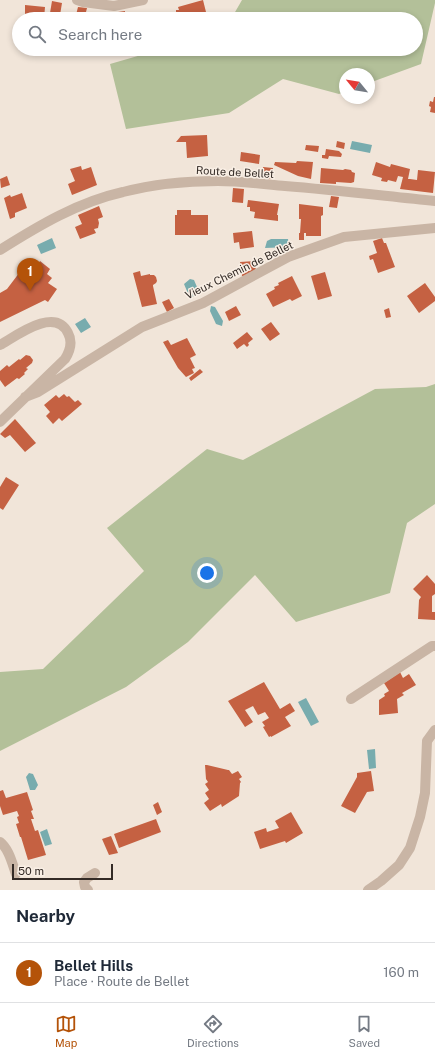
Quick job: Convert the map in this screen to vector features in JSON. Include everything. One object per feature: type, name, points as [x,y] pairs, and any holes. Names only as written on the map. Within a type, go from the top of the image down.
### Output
[{"type":"street","points":[[77,0],[114,6],[143,0]]},
{"type":"street","name":"Route de Bellet","points":[[0,250],[28,232],[58,216],[92,202],[122,192],[154,186],[189,182],[220,181],[309,188],[435,201]]},
{"type":"street","name":"Vieux Chemin de Bellet","points":[[25,397],[38,392],[142,327],[203,303],[288,257],[344,237],[435,228]]},
{"type":"street","points":[[0,345],[28,328],[43,322],[57,323],[66,329],[70,338],[70,349],[65,359],[0,422]]},
{"type":"street","points":[[351,699],[432,646],[435,646]]},
{"type":"street","points":[[368,890],[399,865],[410,848],[420,816],[425,793],[427,741],[435,730]]},
{"type":"street","points":[[0,842],[7,850],[16,874]]},
{"type":"street","points":[[88,890],[85,887],[84,882],[95,873]]},
{"type":"green space","points":[[242,0],[435,0],[423,55],[423,12],[235,12]]},
{"type":"green space","points":[[138,56],[423,56],[421,64],[375,81],[375,68],[339,68],[339,94],[283,79],[229,113],[126,129],[110,64]]},
{"type":"green space","points":[[435,384],[435,504],[407,523],[390,593],[296,622],[255,575],[188,642],[126,687],[0,751],[0,672],[43,669],[144,571],[107,528],[207,449],[243,460],[375,389],[426,387]]},
{"type":"water","points":[[352,141],[372,145],[370,153],[350,149]]},
{"type":"water","points":[[52,238],[56,248],[41,254],[37,245]]},
{"type":"water","points":[[271,239],[288,239],[289,247],[265,248],[267,241]]},
{"type":"water","points":[[190,279],[194,280],[197,287],[193,297],[189,296],[184,284]]},
{"type":"water","points":[[211,306],[215,307],[223,321],[222,326],[216,324],[210,311]]},
{"type":"water","points":[[85,318],[91,327],[81,333],[75,324]]},
{"type":"water","points":[[306,698],[319,722],[311,726],[298,702]]},
{"type":"water","points":[[375,749],[376,768],[369,769],[367,750]]},
{"type":"water","points":[[29,773],[33,774],[38,785],[35,790],[30,790],[26,777]]},
{"type":"water","points":[[47,829],[52,844],[45,846],[40,832]]},
{"type":"building","points":[[203,0],[206,12],[176,12],[176,10],[179,10],[178,7]]},
{"type":"building","points":[[52,1],[62,3],[60,12],[50,12]]},
{"type":"building","points":[[25,5],[45,7],[45,12],[25,12]]},
{"type":"building","points":[[78,7],[87,8],[86,12],[77,12]]},
{"type":"building","points":[[434,97],[435,113],[430,112],[431,107],[429,106],[430,101],[433,102]]},
{"type":"building","points":[[207,135],[208,156],[187,158],[186,142],[176,142],[181,136]]},
{"type":"building","points":[[337,141],[345,143],[344,149],[336,147]]},
{"type":"building","points":[[306,145],[319,146],[318,152],[305,150]]},
{"type":"building","points":[[326,149],[339,151],[342,154],[341,157],[329,156],[328,159],[322,158],[322,155],[325,155]]},
{"type":"building","points":[[241,152],[260,155],[259,164],[240,161]]},
{"type":"building","points":[[297,161],[313,162],[311,179],[298,176],[274,165],[275,162],[296,163]]},
{"type":"building","points":[[376,162],[390,167],[391,164],[410,169],[408,179],[417,180],[418,170],[435,172],[433,193],[400,189],[403,177],[398,176],[396,182],[388,180],[387,182],[381,181],[382,178],[372,175]]},
{"type":"building","points":[[81,166],[82,170],[91,167],[97,185],[72,195],[68,184],[75,181],[70,169]]},
{"type":"building","points":[[263,167],[273,168],[272,179],[262,178]]},
{"type":"building","points":[[321,168],[351,170],[355,173],[354,182],[336,182],[336,184],[320,183]]},
{"type":"building","points":[[7,176],[10,185],[1,188],[0,179]]},
{"type":"building","points":[[233,188],[244,189],[243,203],[232,202]]},
{"type":"building","points":[[22,193],[27,208],[15,213],[15,217],[10,219],[4,198],[10,195],[11,197]]},
{"type":"building","points":[[331,196],[339,197],[337,208],[329,207]]},
{"type":"building","points":[[248,200],[279,204],[277,215],[278,221],[254,218],[255,212],[250,211],[250,207],[247,207]]},
{"type":"building","points":[[299,204],[323,207],[323,215],[321,216],[321,236],[306,236],[306,233],[304,233],[304,240],[299,240],[301,219],[299,219]]},
{"type":"building","points":[[99,206],[103,217],[98,219],[98,228],[94,229],[96,233],[80,239],[75,227],[82,224],[78,215]]},
{"type":"building","points":[[177,210],[191,210],[191,215],[208,215],[208,235],[175,235],[175,215],[177,215]]},
{"type":"building","points":[[252,231],[254,247],[240,249],[239,242],[234,243],[233,233]]},
{"type":"building","points":[[382,238],[384,243],[386,243],[395,267],[378,273],[373,259],[370,260],[369,256],[377,253],[373,241]]},
{"type":"building","points":[[29,260],[37,266],[40,261],[50,269],[47,274],[52,278],[48,283],[57,289],[48,302],[45,300],[0,322],[0,293],[7,289]]},
{"type":"building","points":[[255,261],[256,272],[249,276],[242,276],[240,262]]},
{"type":"building","points":[[140,271],[141,276],[150,274],[156,277],[157,281],[153,286],[157,304],[142,307],[133,273]]},
{"type":"building","points":[[325,272],[332,296],[318,300],[311,276]]},
{"type":"building","points":[[292,276],[302,296],[292,301],[290,299],[273,307],[266,294],[275,289],[274,287],[279,285],[278,283]]},
{"type":"building","points":[[425,283],[435,297],[435,301],[419,313],[407,296]]},
{"type":"building","points":[[169,299],[174,308],[167,312],[162,302]]},
{"type":"building","points":[[236,306],[241,315],[229,321],[225,312]]},
{"type":"building","points":[[389,308],[391,317],[386,318],[384,310]]},
{"type":"building","points":[[271,322],[280,334],[270,341],[261,329]]},
{"type":"building","points":[[247,332],[253,339],[248,343],[249,345],[247,347],[244,344],[237,349],[233,343]]},
{"type":"building","points":[[187,338],[196,355],[190,358],[195,368],[192,369],[194,373],[186,377],[178,368],[163,342],[168,340],[171,345]]},
{"type":"building","points":[[26,355],[30,356],[33,360],[32,363],[26,368],[28,369],[24,373],[25,374],[5,387],[0,380],[0,371],[7,365],[9,367]]},
{"type":"building","points":[[200,369],[203,372],[191,381],[189,378]]},
{"type":"building","points":[[64,394],[67,397],[69,396],[75,402],[78,400],[82,404],[62,421],[59,418],[53,424],[46,416],[50,412],[44,405],[56,395],[59,398]]},
{"type":"building","points":[[15,419],[36,443],[25,452],[10,435],[5,438],[0,434]]},
{"type":"building","points":[[6,477],[19,485],[3,510],[0,508],[0,487]]},
{"type":"building","points":[[427,575],[435,584],[435,594],[432,596],[432,612],[435,612],[435,620],[418,619],[419,600],[421,597],[413,589]]},
{"type":"building","points":[[400,672],[403,678],[409,674],[416,685],[402,693],[404,695],[397,699],[398,713],[379,715],[379,700],[389,691],[384,683]]},
{"type":"building","points":[[264,682],[280,709],[290,703],[295,711],[285,717],[291,726],[271,737],[269,737],[263,727],[265,726],[262,722],[269,718],[265,712],[258,715],[253,706],[245,710],[253,722],[245,727],[228,701]]},
{"type":"building","points":[[205,765],[229,770],[232,774],[238,771],[242,777],[239,779],[241,782],[239,796],[222,807],[221,804],[210,811],[204,803],[209,799],[205,793],[209,790],[205,784],[208,782],[206,779]]},
{"type":"building","points":[[371,771],[374,791],[367,792],[355,813],[341,806],[357,777],[357,773]]},
{"type":"building","points":[[3,790],[6,798],[27,792],[33,810],[31,811],[34,819],[31,819],[35,831],[38,830],[46,855],[28,860],[16,824],[19,823],[17,811],[3,815],[0,806],[0,791]]},
{"type":"building","points":[[158,802],[162,812],[157,815],[153,805]]},
{"type":"building","points":[[291,812],[303,833],[286,843],[285,841],[260,849],[254,832],[266,828],[267,832],[279,828],[275,821]]},
{"type":"building","points":[[156,819],[161,832],[119,848],[114,834]]},
{"type":"building","points":[[111,836],[118,853],[109,855],[102,839]]},
{"type":"place","name":"Bellet Hills","points":[[30,291]]}]
